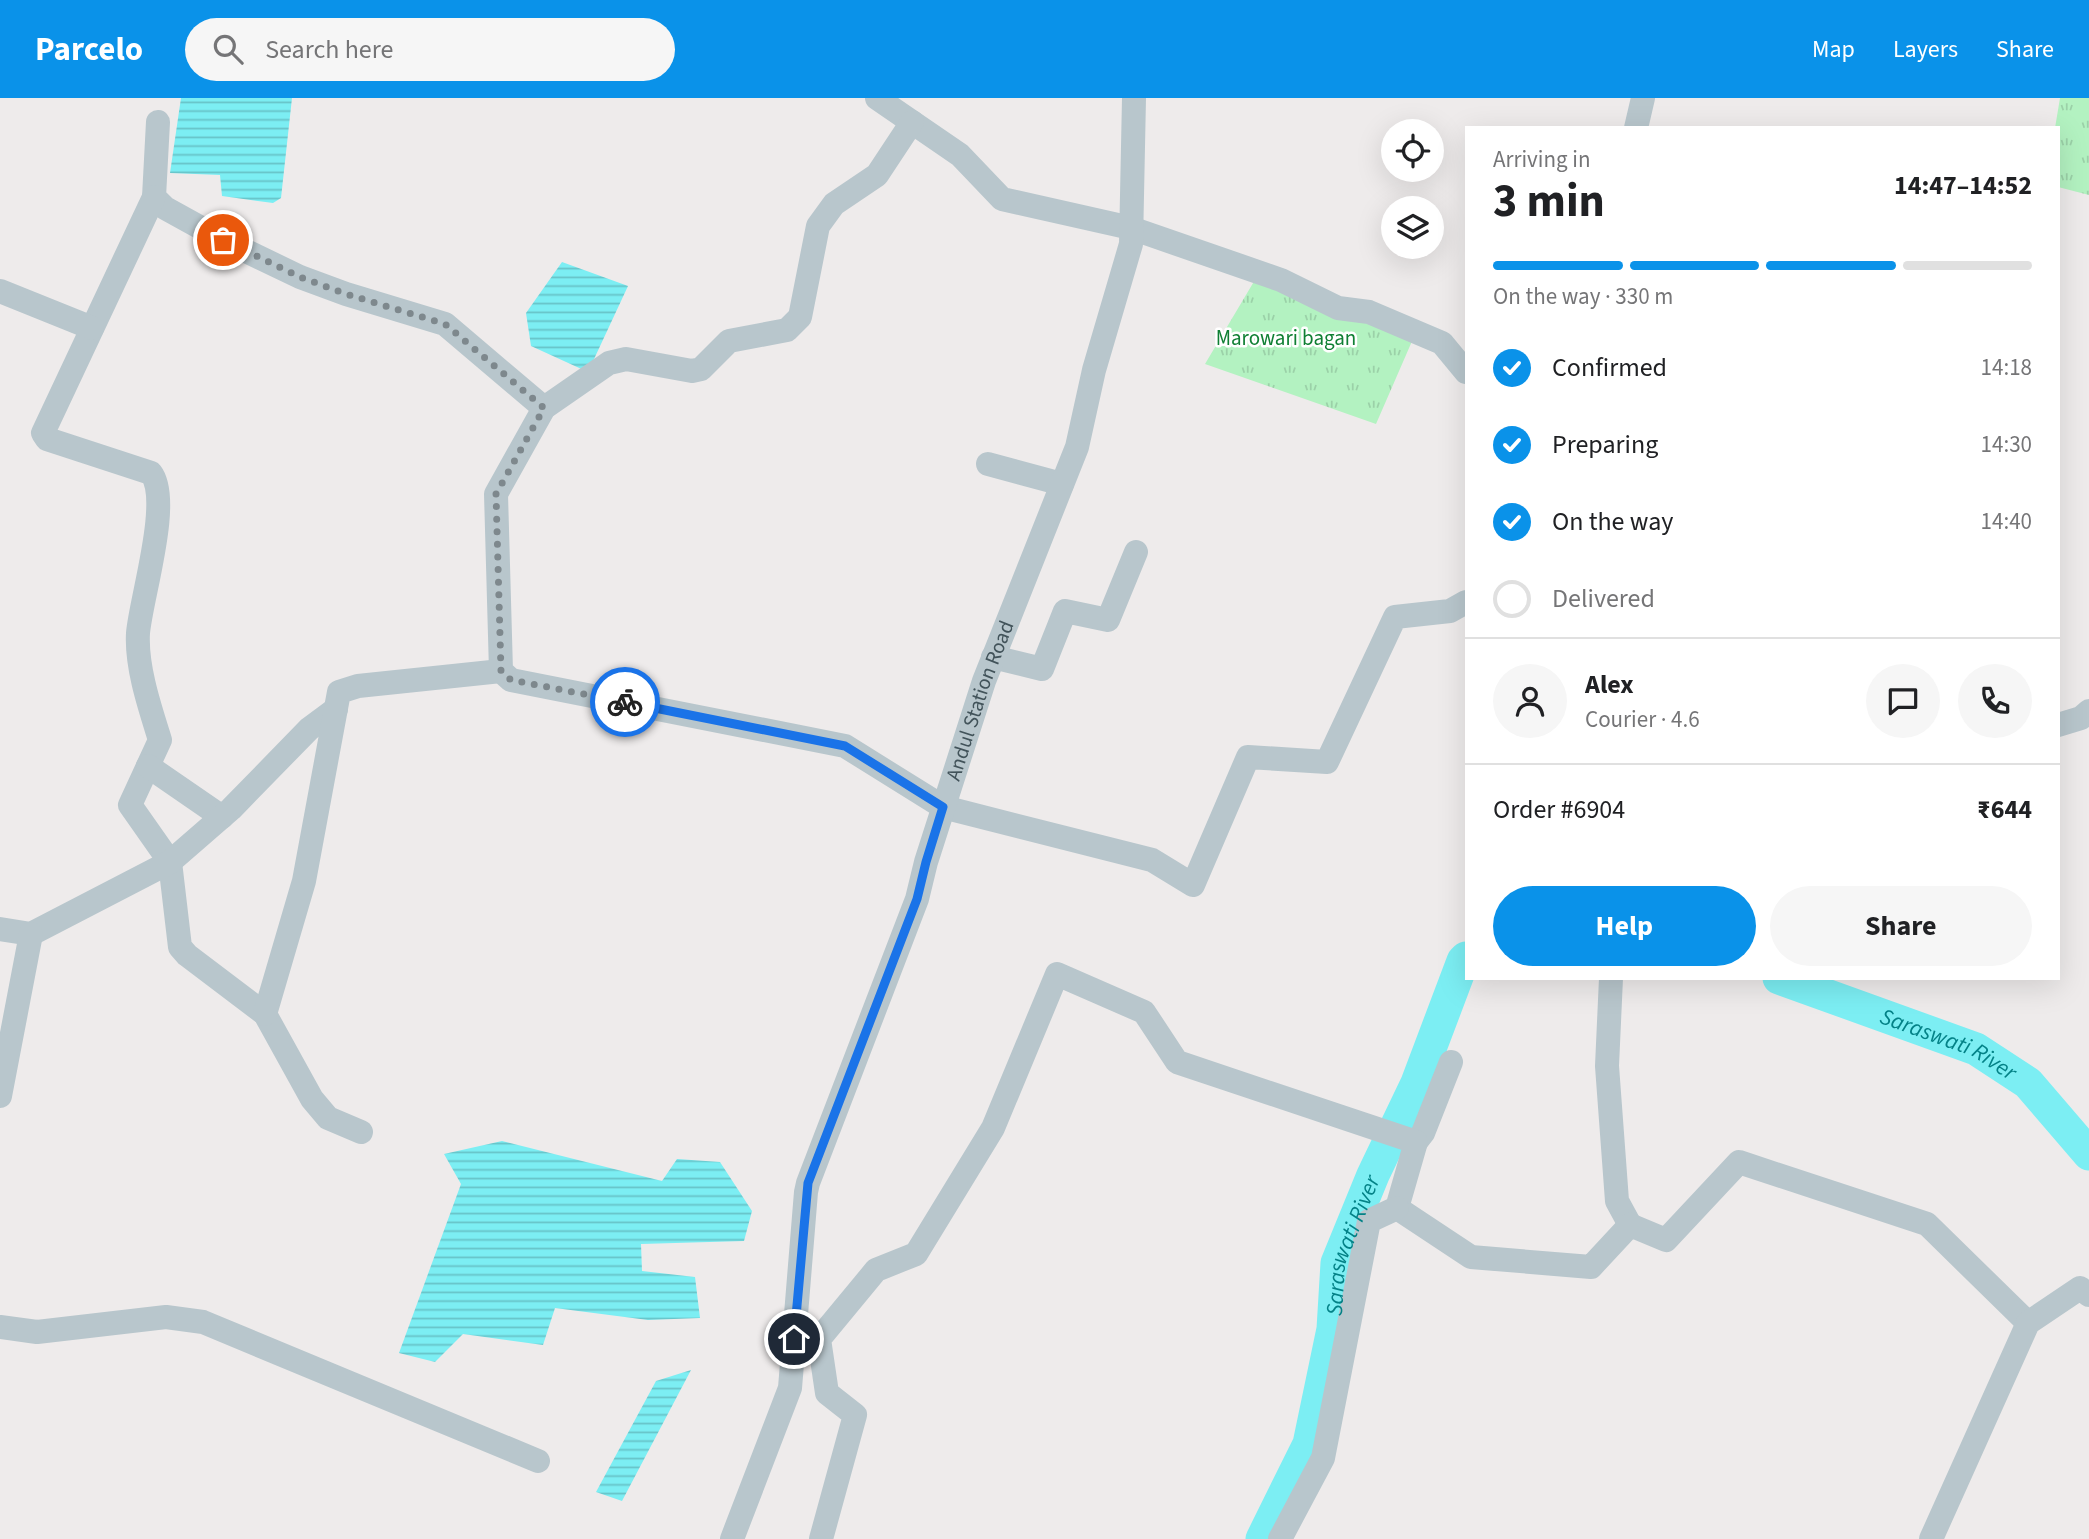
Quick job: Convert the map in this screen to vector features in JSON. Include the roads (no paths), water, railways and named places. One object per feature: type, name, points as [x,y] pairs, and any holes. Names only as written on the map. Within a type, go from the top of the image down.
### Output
[{"type":"street","points":[[877,98],[960,155],[1002,199],[1131,228],[1281,280],[1339,308],[1369,312],[1442,343],[1465,371]]},
{"type":"street","name":"Andul Station Road","points":[[732,1539],[790,1388],[808,1183],[917,899],[943,807],[993,657],[1077,447],[1094,370],[1131,244],[1134,98]]},
{"type":"street","points":[[1636,126],[1643,98]]},
{"type":"street","points":[[158,122],[154,197],[43,433],[47,439],[151,473],[157,481],[157,534],[138,635],[144,691],[160,740],[130,806],[170,862],[180,947],[265,1014],[312,1099],[328,1118],[361,1132]]},
{"type":"street","points":[[912,122],[877,175],[834,204],[818,226],[800,317],[793,326],[787,330],[729,341],[701,369],[692,371],[626,359],[610,363],[544,408],[496,494],[501,671],[511,680],[845,746],[943,807],[1152,860],[1193,885],[1248,757],[1327,762],[1395,617],[1450,611],[1465,603]]},
{"type":"street","points":[[154,197],[165,208],[223,240],[300,277],[445,324],[544,408]]},
{"type":"street","points":[[0,291],[92,328]]},
{"type":"street","points":[[989,464],[1062,484]]},
{"type":"street","points":[[993,657],[1042,669],[1065,611],[1108,620],[1136,552]]},
{"type":"street","points":[[265,1014],[304,880],[339,692],[358,686],[501,671]]},
{"type":"street","points":[[0,929],[31,934],[170,862],[222,817],[309,729],[336,709]]},
{"type":"street","points":[[2060,724],[2081,718],[2089,711]]},
{"type":"street","points":[[148,766],[222,817]]},
{"type":"street","points":[[0,1096],[31,934]]},
{"type":"street","points":[[821,1539],[855,1415],[827,1393],[819,1339],[876,1270],[916,1254],[993,1128],[1057,974],[1144,1012],[1177,1062],[1415,1141]]},
{"type":"street","points":[[1611,980],[1607,1066],[1617,1201],[1630,1225],[1666,1240],[1739,1163],[1927,1224],[2028,1323]]},
{"type":"street","points":[[1397,1208],[1415,1141],[1423,1133],[1451,1062]]},
{"type":"street","points":[[1397,1208],[1471,1257],[1591,1267],[1630,1225]]},
{"type":"street","points":[[1280,1539],[1323,1458],[1369,1221],[1397,1208]]},
{"type":"street","points":[[1931,1539],[2028,1323],[2080,1288],[2089,1295]]},
{"type":"street","points":[[0,1327],[37,1332],[166,1317],[203,1322],[538,1461]]},
{"type":"water","points":[[181,98],[292,98],[281,198],[273,203],[222,196],[220,175],[170,173]]},
{"type":"water","points":[[562,262],[628,286],[588,372],[531,346],[526,313]]},
{"type":"water","points":[[502,1141],[662,1181],[677,1159],[720,1162],[752,1211],[744,1241],[641,1244],[642,1271],[695,1277],[700,1318],[648,1320],[555,1308],[543,1345],[463,1334],[435,1362],[399,1353],[461,1184],[444,1154]]},
{"type":"water","points":[[691,1370],[622,1501],[596,1492],[656,1381]]},
{"type":"waterway","name":"Saraswati River","points":[[1262,1539],[1309,1444],[1333,1329],[1337,1263],[1373,1175],[1417,1083],[1465,959]]},
{"type":"waterway","name":"Saraswati River","points":[[1785,980],[1976,1049],[2028,1083],[2089,1154]]},
{"type":"park label","name":"Marowari bagan","points":[[1286,338]]}]
